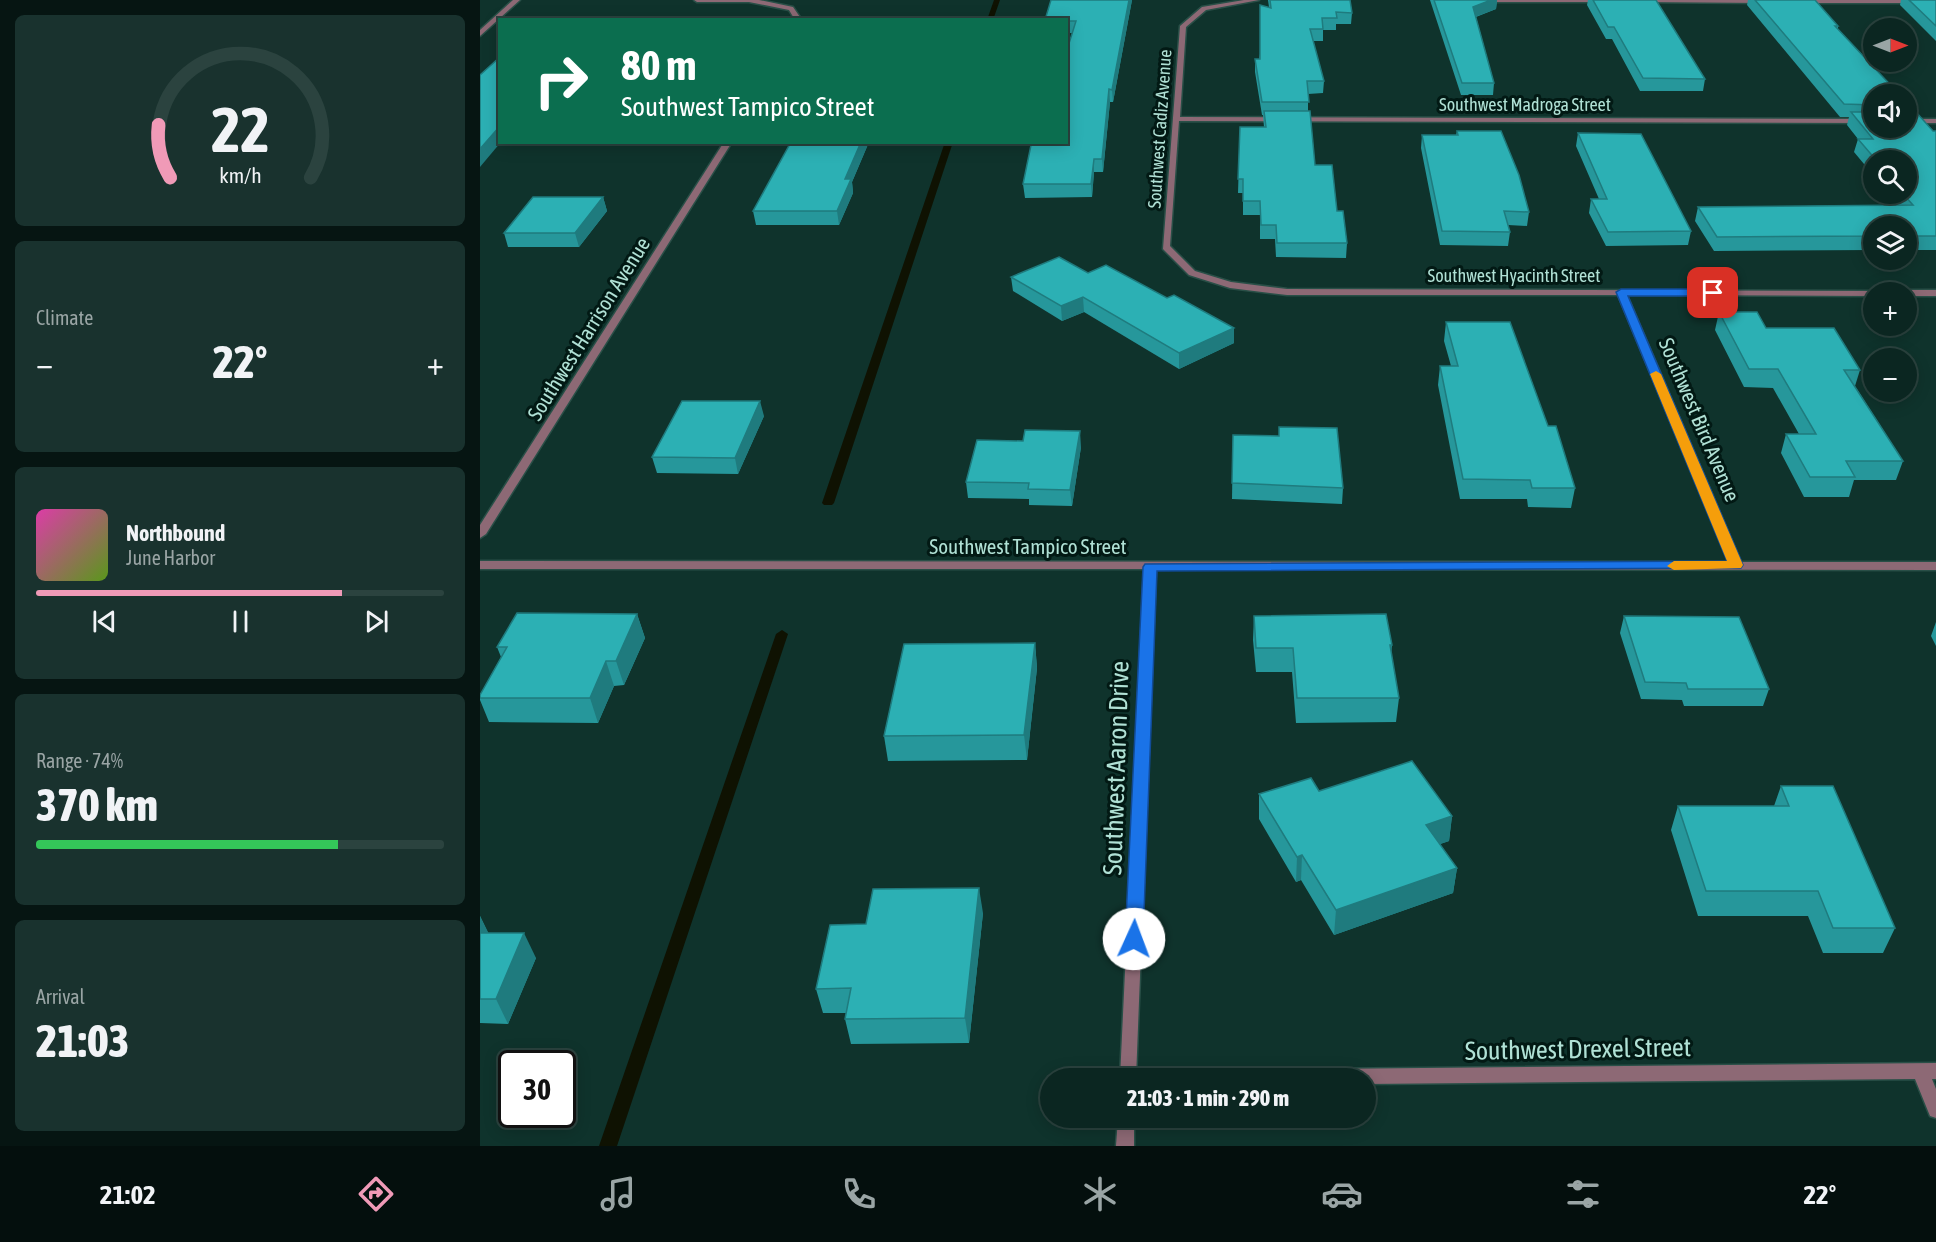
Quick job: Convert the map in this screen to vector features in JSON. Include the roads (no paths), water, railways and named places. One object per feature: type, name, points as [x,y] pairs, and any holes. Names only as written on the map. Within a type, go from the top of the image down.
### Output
[{"type":"street","points":[[480,34],[517,0]]},
{"type":"street","points":[[697,0],[749,0],[791,8],[798,18]]},
{"type":"street","name":"Southwest Cadiz Avenue","points":[[1192,273],[1166,247],[1183,26],[1204,8],[1256,0]]},
{"type":"street","points":[[1465,0],[1618,0]]},
{"type":"street","points":[[1630,0],[1771,1]]},
{"type":"street","points":[[1795,1],[1936,1]]},
{"type":"street","name":"Southwest Madroga Street","points":[[1176,119],[1863,121]]},
{"type":"street","points":[[1917,121],[1936,121]]},
{"type":"street","name":"Southwest Harrison Avenue","points":[[480,534],[727,144]]},
{"type":"street","name":"Southwest Hyacinth Street","points":[[1192,273],[1230,285],[1287,292],[1863,293]]},
{"type":"street","name":"Southwest Bird Avenue","points":[[1621,292],[1736,565]]},
{"type":"street","points":[[1917,293],[1936,293]]},
{"type":"street","name":"Southwest Tampico Street","points":[[480,565],[1936,566]]},
{"type":"street","name":"Southwest Aaron Drive","points":[[1128,1068],[1150,567]]},
{"type":"street","points":[[1928,1071],[1936,1110]]},
{"type":"street","name":"Southwest Drexel Street","points":[[1376,1076],[1928,1071]]},
{"type":"street","points":[[1125,1146],[1126,1128]]},
{"type":"waterway","points":[[991,18],[997,0]]},
{"type":"waterway","points":[[828,503],[948,144]]},
{"type":"waterway","points":[[608,1146],[782,634]]}]
